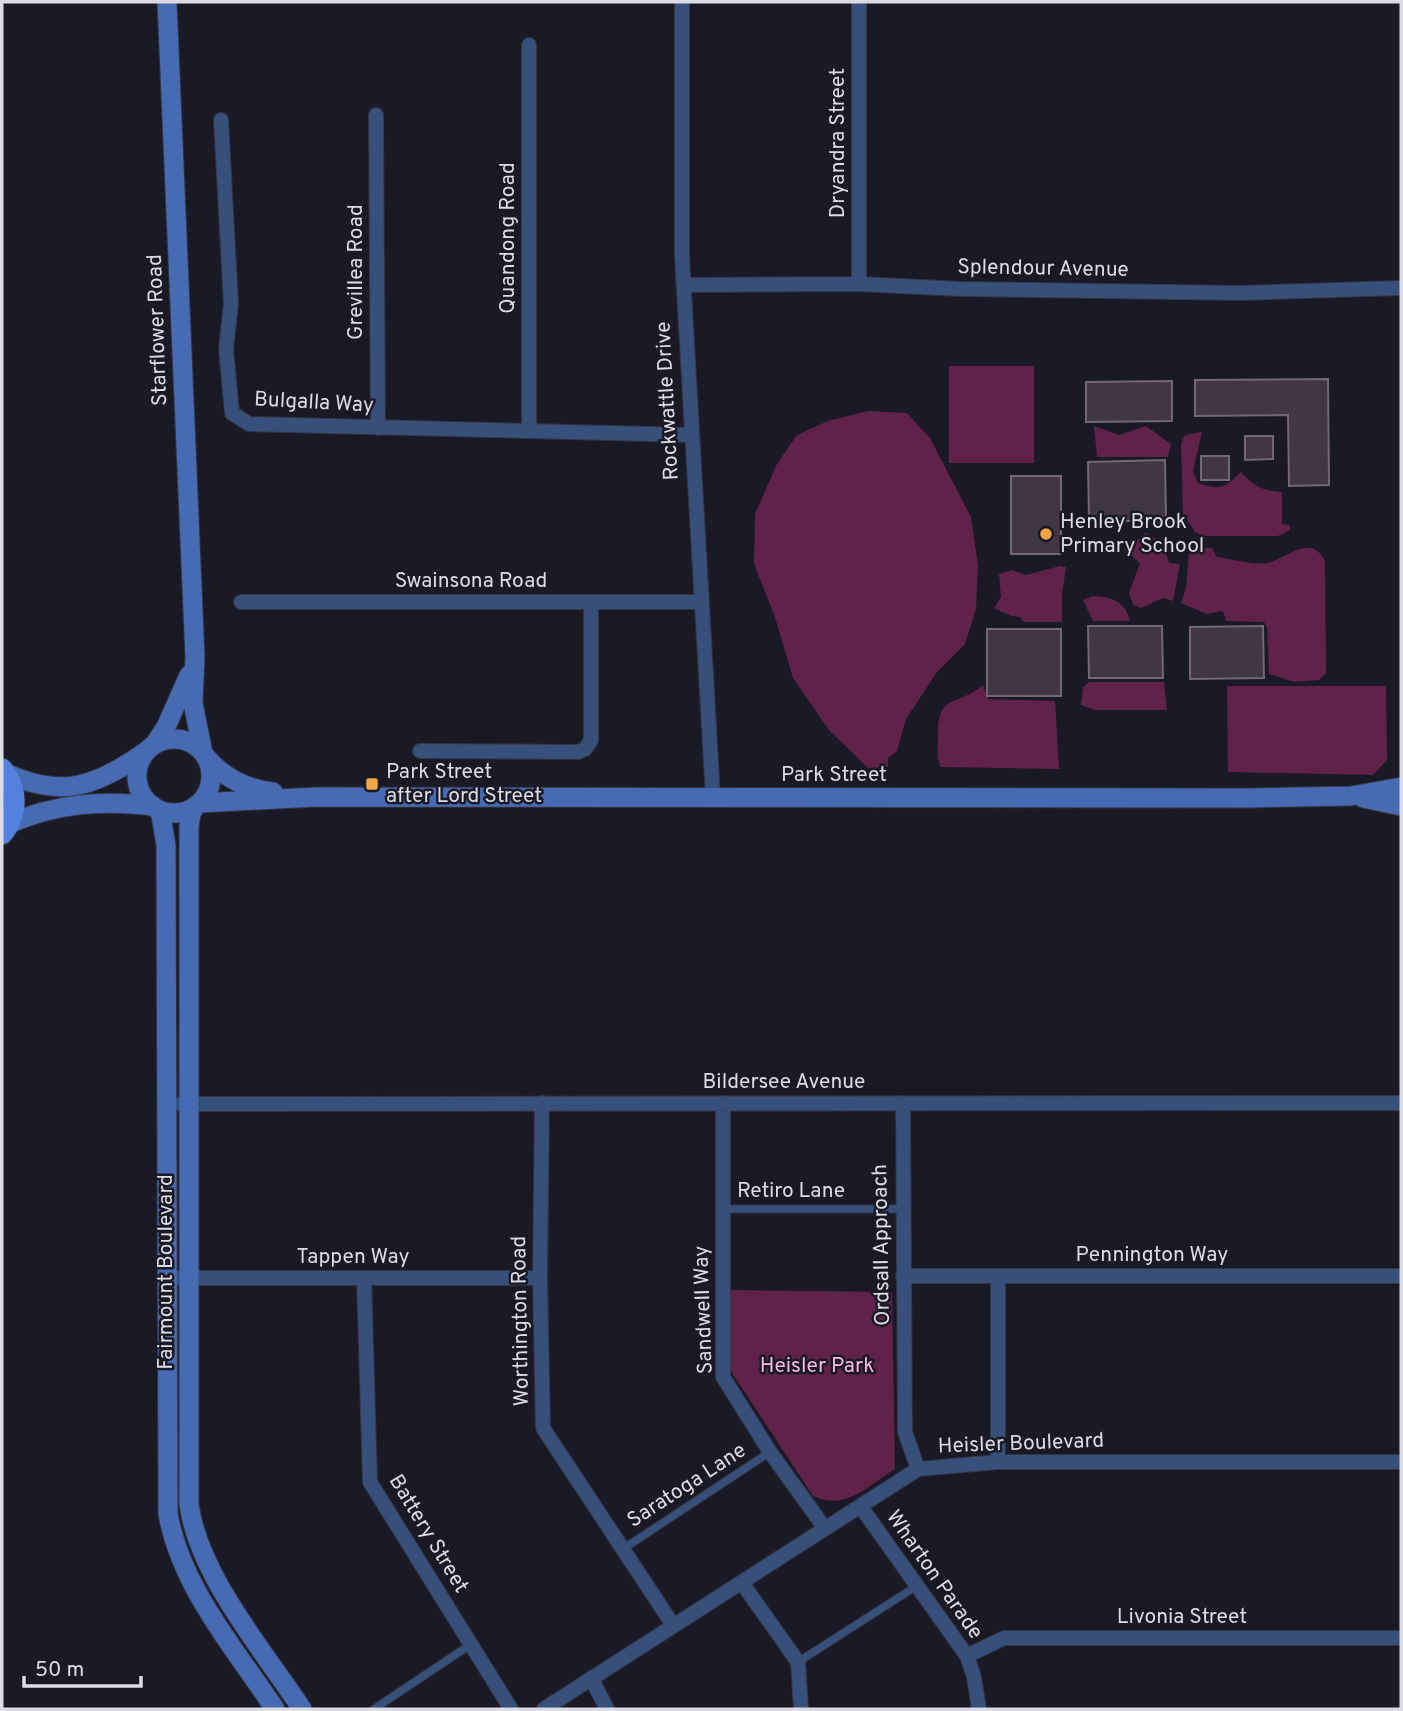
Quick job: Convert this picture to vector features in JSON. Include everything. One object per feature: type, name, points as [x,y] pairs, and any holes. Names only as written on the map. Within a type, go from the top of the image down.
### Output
[{"type":"main road","name":"Starflower Road","points":[[167,2],[195,657],[193,703],[204,755]]},
{"type":"main road","name":"Starflower Road","points":[[150,748],[180,699],[195,657]]},
{"type":"main road","points":[[3,771],[33,784],[69,787],[105,778],[150,748],[178,739],[190,743],[204,755],[211,781],[198,804],[181,812],[127,803],[70,804],[37,811],[5,831]]},
{"type":"main road","points":[[150,748],[139,765],[138,782],[144,797],[157,808]]},
{"type":"main road","name":"Park Street","points":[[204,755],[223,774],[246,786],[316,797]]},
{"type":"main road","points":[[3,771],[14,797],[5,831]]},
{"type":"main road","name":"Park Street","points":[[198,804],[316,797],[1351,796],[1401,787]]},
{"type":"main road","name":"Park Street","points":[[1351,796],[1401,806]]},
{"type":"main road","name":"Fairmount Boulevard","points":[[198,804],[191,813],[189,827],[188,1491],[192,1524],[212,1573],[302,1709]]},
{"type":"main road","name":"Fairmount Boulevard","points":[[157,808],[165,833],[165,1484],[170,1529],[193,1585],[275,1709]]},
{"type":"street","name":"Rockwattle Drive","points":[[682,2],[684,285],[690,435],[713,797]]},
{"type":"street","name":"Dryandra Street","points":[[859,2],[859,284]]},
{"type":"street","name":"Quandong Road","points":[[529,45],[529,430]]},
{"type":"street","name":"Grevillea Road","points":[[376,115],[378,428]]},
{"type":"street","name":"Bulgalla Way","points":[[221,120],[231,304],[226,349],[232,413],[249,424],[690,435]]},
{"type":"street","name":"Splendour Avenue","points":[[684,285],[859,284],[962,289],[1241,293],[1401,288]]},
{"type":"street","name":"Swainsona Road","points":[[241,602],[701,601]]},
{"type":"street","points":[[420,751],[578,752],[585,749],[591,740],[592,602]]},
{"type":"street","name":"Worthington Road","points":[[542,1103],[540,1278],[543,1429],[673,1625]]},
{"type":"street","name":"Sandwell Way","points":[[723,1103],[723,1377],[770,1452],[824,1527]]},
{"type":"street","name":"Ordsall Approach","points":[[903,1103],[901,1209],[905,1432],[918,1469]]},
{"type":"street","name":"Bildersee Avenue","points":[[166,1104],[1401,1103]]},
{"type":"street","name":"Pennington Way","points":[[903,1276],[1401,1276]]},
{"type":"street","points":[[998,1276],[998,1462]]},
{"type":"street","name":"Tappen Way","points":[[166,1278],[540,1278]]},
{"type":"street","name":"Battery Street","points":[[365,1278],[370,1482],[511,1709]]},
{"type":"street","name":"Heisler Boulevard","points":[[544,1709],[918,1469],[998,1462],[1401,1462]]},
{"type":"street","name":"Wharton Parade","points":[[861,1507],[915,1587],[967,1656],[974,1677],[979,1709]]},
{"type":"street","points":[[742,1583],[798,1662],[801,1709]]},
{"type":"street","name":"Livonia Street","points":[[967,1656],[1004,1638],[1401,1638]]},
{"type":"street","points":[[592,1678],[607,1709]]},
{"type":"lane","name":"Retiro Lane","points":[[724,1209],[901,1209]]},
{"type":"lane","name":"Saratoga Lane","points":[[623,1549],[770,1452]]},
{"type":"lane","points":[[798,1662],[915,1587]]},
{"type":"lane","points":[[374,1709],[471,1644]]},
{"type":"green space","points":[[949,366],[1034,366],[1034,463],[949,463]]},
{"type":"green space","points":[[868,411],[907,413],[930,438],[971,517],[978,565],[976,609],[965,644],[937,672],[906,719],[897,751],[888,758],[888,767],[868,768],[829,730],[793,678],[775,617],[754,564],[755,514],[777,464],[797,435],[828,421]]},
{"type":"green space","points":[[1094,426],[1119,435],[1146,426],[1171,444],[1168,457],[1097,457]]},
{"type":"green space","points":[[1202,432],[1193,471],[1198,483],[1213,487],[1222,486],[1241,472],[1259,487],[1282,492],[1282,524],[1290,525],[1290,530],[1278,536],[1202,536],[1195,532],[1183,514],[1181,444],[1185,435]]},
{"type":"green space","points":[[1146,533],[1163,543],[1169,563],[1180,564],[1173,601],[1163,598],[1141,608],[1133,605],[1129,593],[1140,563],[1125,550]]},
{"type":"green space","points":[[1193,547],[1212,548],[1217,557],[1255,563],[1274,561],[1306,548],[1320,553],[1325,562],[1326,673],[1319,680],[1294,682],[1269,674],[1267,627],[1264,622],[1226,621],[1223,611],[1207,614],[1181,603],[1186,588],[1189,551]]},
{"type":"green space","points":[[1060,566],[1066,567],[1062,622],[1024,622],[1020,617],[994,608],[1001,597],[999,574],[1012,570],[1026,575]]},
{"type":"green space","points":[[1093,596],[1117,601],[1125,609],[1130,621],[1093,621],[1083,600]]},
{"type":"green space","points":[[1089,682],[1164,682],[1167,710],[1095,710],[1081,705],[1083,687]]},
{"type":"green space","points":[[983,685],[988,699],[1055,701],[1059,769],[941,767],[938,760],[938,724],[944,707]]},
{"type":"green space","points":[[1227,686],[1386,686],[1387,760],[1373,775],[1228,772]]},
{"type":"green space","name":"Heisler Park","points":[[731,1290],[892,1292],[895,1469],[846,1499],[825,1500],[813,1496],[730,1370]]},
{"type":"building","points":[[1328,379],[1329,485],[1289,486],[1288,415],[1195,416],[1195,380]]},
{"type":"building","points":[[1172,381],[1172,421],[1086,422],[1086,382]]},
{"type":"building","points":[[1245,436],[1273,436],[1273,459],[1245,460]]},
{"type":"building","points":[[1201,456],[1229,456],[1229,480],[1201,480]]},
{"type":"building","points":[[1165,460],[1166,520],[1089,522],[1088,462]]},
{"type":"building","points":[[1011,476],[1061,476],[1061,554],[1011,554]]},
{"type":"building","points":[[1088,626],[1162,626],[1163,678],[1089,678]]},
{"type":"building","points":[[1263,626],[1264,678],[1190,679],[1190,627]]},
{"type":"building","points":[[987,629],[1061,629],[1061,696],[987,696]]},
{"type":"place","name":"Henley Brook Primary School","points":[[1046,534]]},
{"type":"place","name":"Park Street after Lord Street","points":[[372,784]]}]
